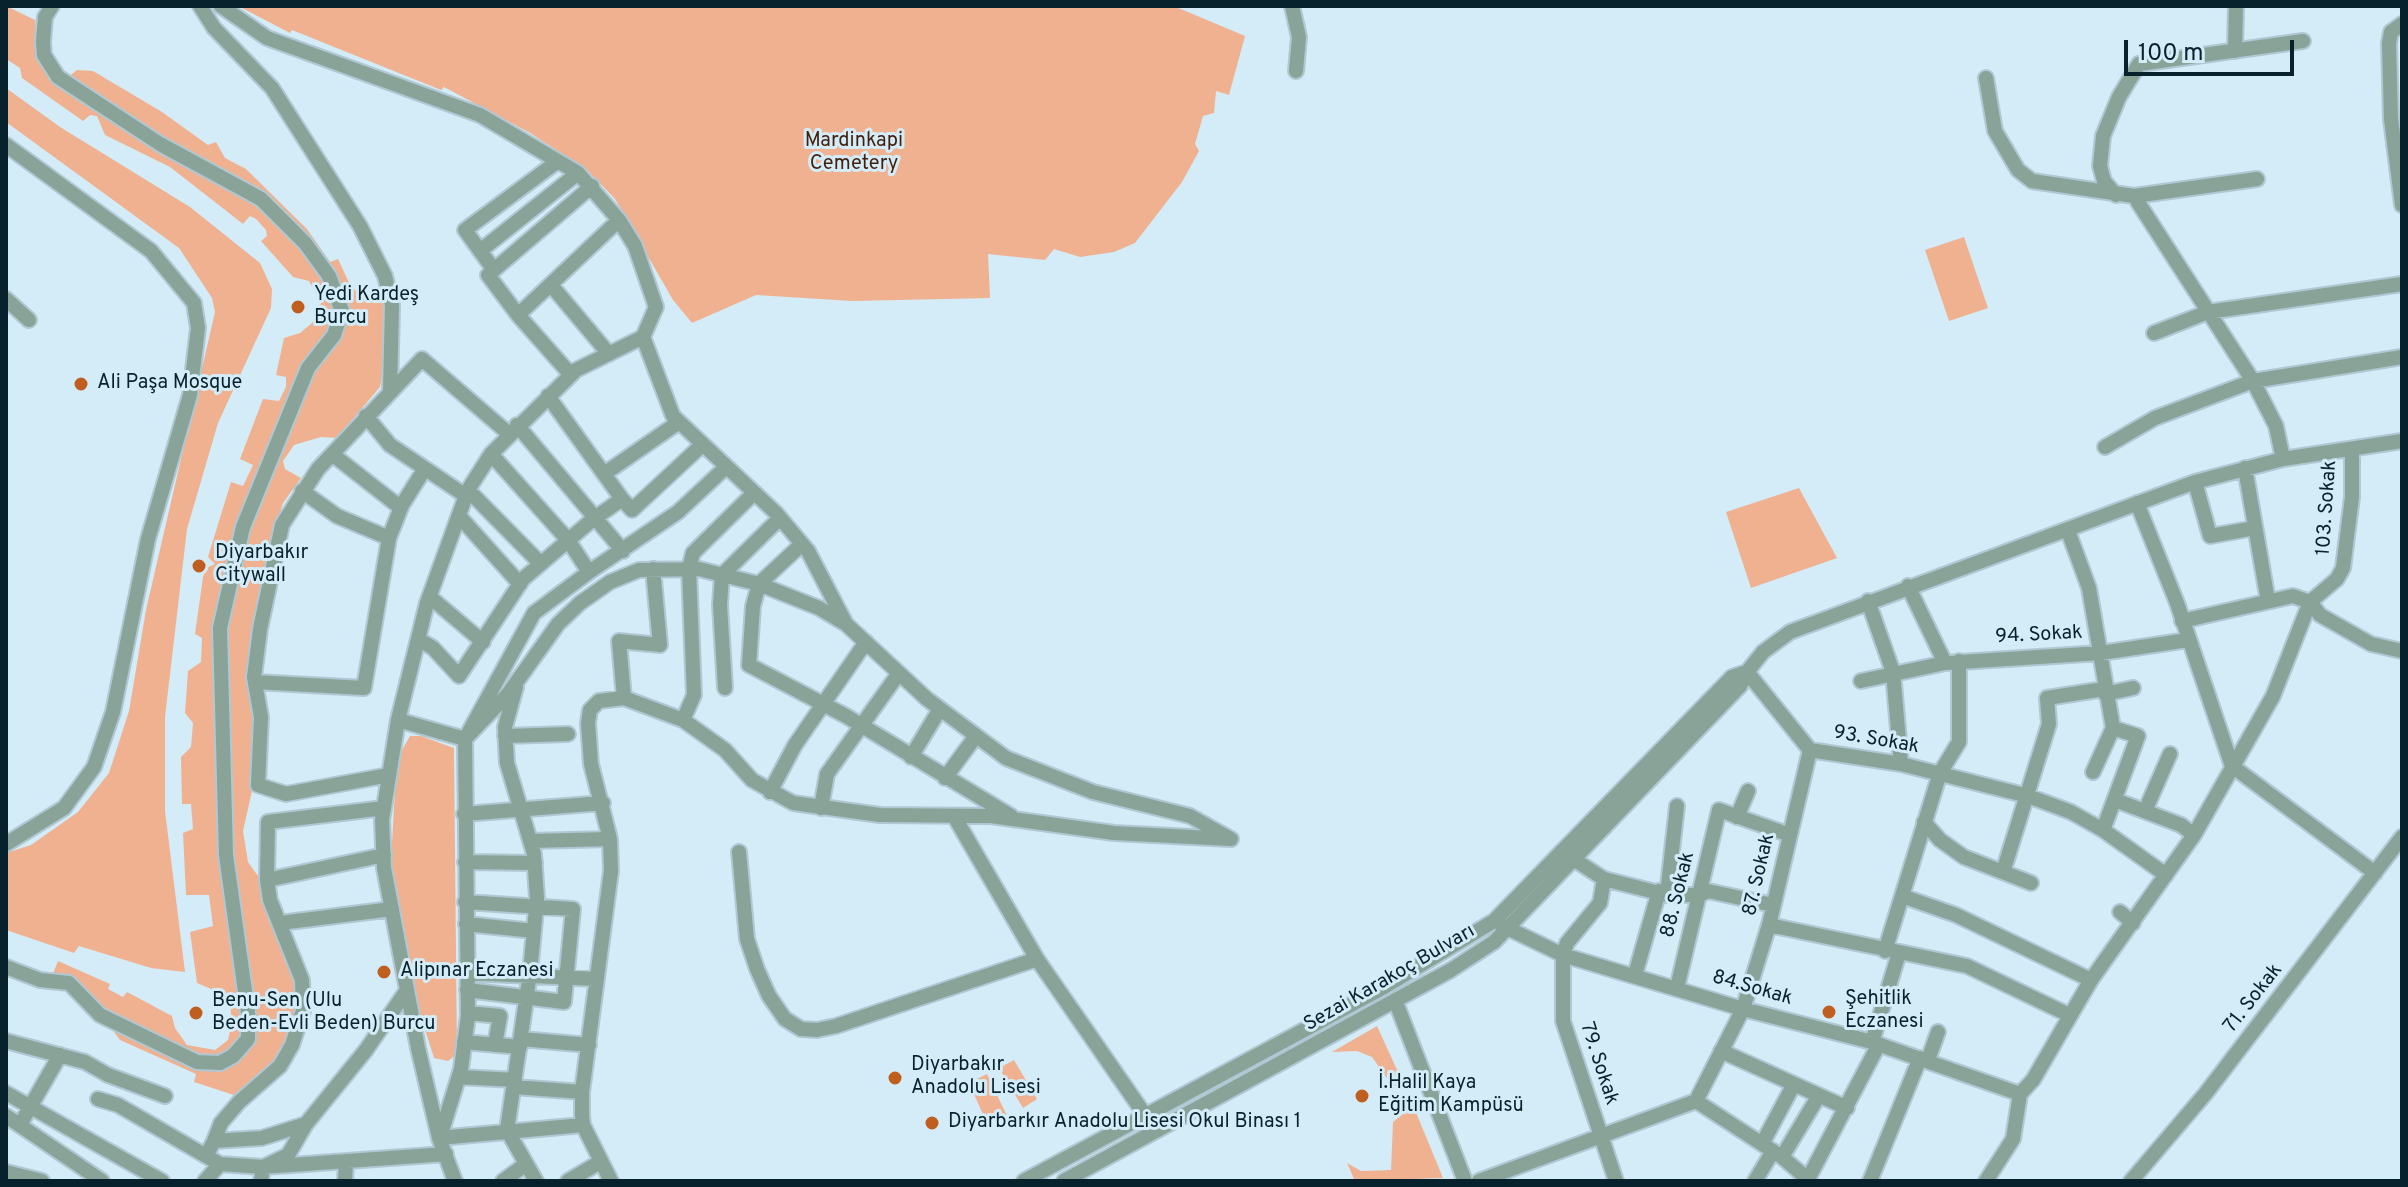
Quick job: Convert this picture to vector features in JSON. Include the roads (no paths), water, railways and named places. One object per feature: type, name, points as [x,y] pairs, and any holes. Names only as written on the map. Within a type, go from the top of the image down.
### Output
[{"type":"street","points":[[6,967],[40,980],[69,983],[100,1015],[197,1062],[220,1063],[233,1056],[248,1039],[248,1013],[226,855],[220,628],[243,527],[308,368],[334,335],[342,311],[329,276],[305,243],[261,199],[160,144],[58,77],[44,55],[45,17],[52,6]]},
{"type":"street","points":[[200,6],[214,28],[272,88],[360,226],[385,276],[392,305],[390,391]]},
{"type":"street","points":[[221,6],[267,38],[480,115],[578,173],[619,220],[647,272],[656,307],[643,337],[571,375],[491,454],[467,493],[430,597],[398,720],[384,808],[384,855],[407,990],[439,1138],[451,1167]]},
{"type":"street","points":[[1292,6],[1299,37],[1296,71]]},
{"type":"street","points":[[2235,51],[2236,6]]},
{"type":"street","points":[[2402,24],[2391,32],[2389,51],[2391,119],[2402,205]]},
{"type":"street","points":[[2116,195],[2104,181],[2100,166],[2103,136],[2132,71],[2148,61],[2187,59],[2303,41]]},
{"type":"street","points":[[1986,78],[1995,131],[2018,170],[2032,181],[2134,196],[2257,179]]},
{"type":"street","points":[[6,145],[151,251],[194,303],[198,328],[190,395],[148,539],[113,712],[94,767],[64,808],[6,844]]},
{"type":"street","points":[[494,270],[465,230],[558,161]]},
{"type":"street","points":[[480,251],[578,173]]},
{"type":"street","points":[[571,375],[518,315],[488,275],[592,186]]},
{"type":"street","points":[[2134,196],[2253,381],[2276,426],[2283,459]]},
{"type":"street","points":[[518,315],[619,220]]},
{"type":"street","points":[[2154,333],[2208,312],[2402,284]]},
{"type":"street","points":[[551,285],[609,354]]},
{"type":"street","points":[[6,299],[29,320]]},
{"type":"street","points":[[643,337],[654,372],[679,422],[780,518],[802,544],[846,624]]},
{"type":"street","points":[[2105,447],[2155,418],[2253,381],[2402,357]]},
{"type":"street","points":[[389,775],[286,794],[258,785],[261,717],[255,682],[274,553],[282,525],[302,491],[332,454],[422,359],[513,429],[596,517],[623,551]]},
{"type":"street","points":[[548,396],[632,510],[702,445]]},
{"type":"street","points":[[366,416],[390,445],[424,470],[467,493],[540,563]]},
{"type":"street","points":[[604,474],[679,422]]},
{"type":"street","points":[[1024,1181],[1384,987],[1494,921],[1732,677],[1747,672],[1763,652],[1790,632],[2195,482],[2283,459],[2402,441]]},
{"type":"street","name":"103. Sokak","points":[[2310,602],[2337,579],[2343,568],[2352,497],[2352,449]]},
{"type":"street","points":[[332,454],[401,508]]},
{"type":"street","points":[[491,454],[568,540],[589,572]]},
{"type":"street","points":[[439,1138],[459,1077],[468,1013],[465,739],[534,613],[678,512],[726,467]]},
{"type":"street","points":[[2245,468],[2268,601]]},
{"type":"street","points":[[255,682],[364,688],[389,538],[401,508],[424,470]]},
{"type":"street","points":[[2195,482],[2210,536],[2255,528]]},
{"type":"street","points":[[302,491],[337,516],[389,538]]},
{"type":"street","points":[[683,720],[694,695],[689,569],[693,553],[754,493]]},
{"type":"street","points":[[418,639],[433,648],[459,676],[520,584],[540,563],[622,499]]},
{"type":"street","points":[[2137,503],[2232,766],[2375,873]]},
{"type":"street","points":[[459,516],[520,584]]},
{"type":"street","points":[[725,688],[720,605],[722,575],[780,518]]},
{"type":"street","points":[[2068,531],[2089,588],[2101,653],[2104,691],[2113,728],[2093,772]]},
{"type":"street","points":[[802,544],[759,584],[753,606],[749,665],[824,704],[1022,822]]},
{"type":"street","points":[[624,698],[619,641],[660,645],[653,569]]},
{"type":"street","points":[[465,739],[499,705],[558,624],[580,603],[610,582],[639,570],[689,569],[759,584],[819,608],[846,624],[940,709],[1006,758],[1093,792],[1190,816],[1231,839],[1114,833],[991,816],[880,815],[793,803],[752,780],[725,750],[683,720],[624,698],[610,697],[590,710],[591,764],[610,839],[611,871],[582,1092],[583,1125],[611,1181]]},
{"type":"street","points":[[1479,1181],[1696,1101],[1772,1151],[1809,1180],[1847,1108],[1876,1043],[1902,896],[1940,773],[1959,742],[1952,662],[1908,586]]},
{"type":"street","points":[[2182,621],[2293,596],[2310,602],[2320,615],[2371,644],[2402,651]]},
{"type":"street","points":[[430,597],[483,642]]},
{"type":"street","points":[[1868,601],[1893,672],[1901,764]]},
{"type":"street","points":[[1986,1181],[2013,1139],[2020,1094],[2033,1080],[2091,980],[2194,835],[2273,696],[2310,602]]},
{"type":"street","name":"94. Sokak","points":[[1861,681],[1952,662],[2101,653],[2188,640]]},
{"type":"street","points":[[770,792],[795,745],[866,642]]},
{"type":"street","name":"93. Sokak","points":[[1747,672],[1810,750],[1901,764],[2028,796],[2071,812],[2103,830],[2166,875]]},
{"type":"street","name":"Sezai Karakoç Bulvarı","points":[[1064,1181],[1451,970],[1509,930],[1740,686],[1747,672]]},
{"type":"street","points":[[821,808],[827,774],[899,673]]},
{"type":"street","points":[[520,676],[505,736],[507,763],[535,863],[536,909],[527,998],[507,1130],[536,1181]]},
{"type":"street","points":[[2003,872],[2049,724],[2047,698],[2133,688]]},
{"type":"street","points":[[911,757],[940,709]]},
{"type":"street","points":[[398,720],[465,739]]},
{"type":"street","points":[[2103,830],[2138,736],[2113,728]]},
{"type":"street","points":[[505,736],[568,734]]},
{"type":"street","points":[[945,778],[976,736]]},
{"type":"street","name":"87. Sokak","points":[[1696,1101],[1743,1009],[1769,925],[1810,750]]},
{"type":"street","points":[[2145,811],[2170,754]]},
{"type":"street","points":[[1748,791],[1737,817],[1790,835]]},
{"type":"street","points":[[2115,800],[2181,825],[2194,835]]},
{"type":"street","points":[[464,814],[603,803]]},
{"type":"street","points":[[1635,975],[1663,893],[1677,806]]},
{"type":"street","points":[[205,1181],[221,1123],[239,1102],[280,1066],[292,1045],[303,1011],[302,980],[270,900],[267,880],[268,822],[384,808]]},
{"type":"street","name":"88. Sokak","points":[[1677,988],[1719,810],[1737,817]]},
{"type":"street","points":[[954,816],[1037,959],[1145,1115]]},
{"type":"street","points":[[1924,822],[1940,840],[1964,857],[2031,883]]},
{"type":"street","name":"71. Sokak","points":[[2131,1181],[2206,1093],[2402,837]]},
{"type":"street","points":[[531,841],[610,839]]},
{"type":"street","points":[[739,852],[747,939],[757,969],[769,996],[785,1019],[801,1029],[836,1026],[1037,959]]},
{"type":"street","points":[[267,880],[384,855]]},
{"type":"street","points":[[1575,860],[1604,879],[1663,893],[1699,895],[1708,891],[1773,905]]},
{"type":"street","points":[[465,862],[535,863]]},
{"type":"street","points":[[1563,955],[1567,943],[1600,903],[1604,879]]},
{"type":"street","points":[[1902,896],[1956,915],[2091,980]]},
{"type":"street","points":[[465,902],[573,909],[564,1002],[467,990]]},
{"type":"street","points":[[280,923],[392,909]]},
{"type":"street","points":[[2120,912],[2133,923]]},
{"type":"street","name":"84.Sokak","points":[[1494,921],[1563,955],[1743,1009],[1876,1043],[2020,1094]]},
{"type":"street","points":[[466,924],[534,931]]},
{"type":"street","points":[[1769,925],[1967,966],[2069,1015]]},
{"type":"street","name":"79. Sokak","points":[[1563,955],[1563,1021],[1616,1181]]},
{"type":"street","points":[[467,973],[530,973],[597,979]]},
{"type":"street","points":[[262,1174],[288,1155],[306,1124],[407,990]]},
{"type":"street","points":[[1395,1000],[1465,1181]]},
{"type":"street","points":[[468,1013],[500,1016],[495,1045]]},
{"type":"street","points":[[1870,1181],[1938,1032]]},
{"type":"street","points":[[6,1041],[60,1055],[165,1096]]},
{"type":"street","points":[[464,1042],[589,1045]]},
{"type":"street","points":[[1721,1051],[1847,1108]]},
{"type":"street","points":[[21,1123],[60,1055]]},
{"type":"street","points":[[459,1077],[582,1092]]},
{"type":"street","points":[[1772,1151],[1793,1086]]},
{"type":"street","points":[[6,1093],[162,1181]]},
{"type":"street","points":[[1755,1181],[1772,1151],[1818,1097]]},
{"type":"street","points":[[98,1099],[118,1105],[213,1160],[262,1174],[304,1165],[346,1162],[451,1167]]},
{"type":"street","points":[[6,1116],[21,1123],[102,1181]]},
{"type":"street","points":[[214,1141],[262,1138],[306,1124]]},
{"type":"street","points":[[439,1138],[583,1125]]},
{"type":"street","points":[[345,1181],[346,1162]]},
{"type":"street","points":[[569,1181],[600,1162]]},
{"type":"street","points":[[321,1164],[321,1181]]},
{"type":"street","points":[[503,1181],[526,1164]]},
{"type":"street","points":[[303,1181],[304,1165]]},
{"type":"street","points":[[441,1181],[451,1167]]},
{"type":"street","points":[[6,1172],[42,1181]]},
{"type":"place","name":"Yedi Kardeş Burcu","points":[[298,307]]},
{"type":"place","name":"Ali Paşa Mosque","points":[[81,384]]},
{"type":"place","name":"Diyarbakır Citywall","points":[[199,566]]},
{"type":"place","name":"Alipınar Eczanesi","points":[[384,972]]},
{"type":"place","name":"Şehitlik Eczanesi","points":[[1829,1012]]},
{"type":"place","name":"Benu-Sen (Ulu Beden-Evli Beden) Burcu","points":[[196,1013]]},
{"type":"place","name":"Diyarbakır Anadolu Lisesi","points":[[895,1078]]},
{"type":"place","name":"İ.Halil Kaya Eğitim Kampüsü","points":[[1362,1096]]},
{"type":"place","name":"Diyarbarkır Anadolu Lisesi Okul Binası 1","points":[[932,1123]]},
{"type":"park label","name":"Mardinkapi Cemetery","points":[[854,154]]}]
